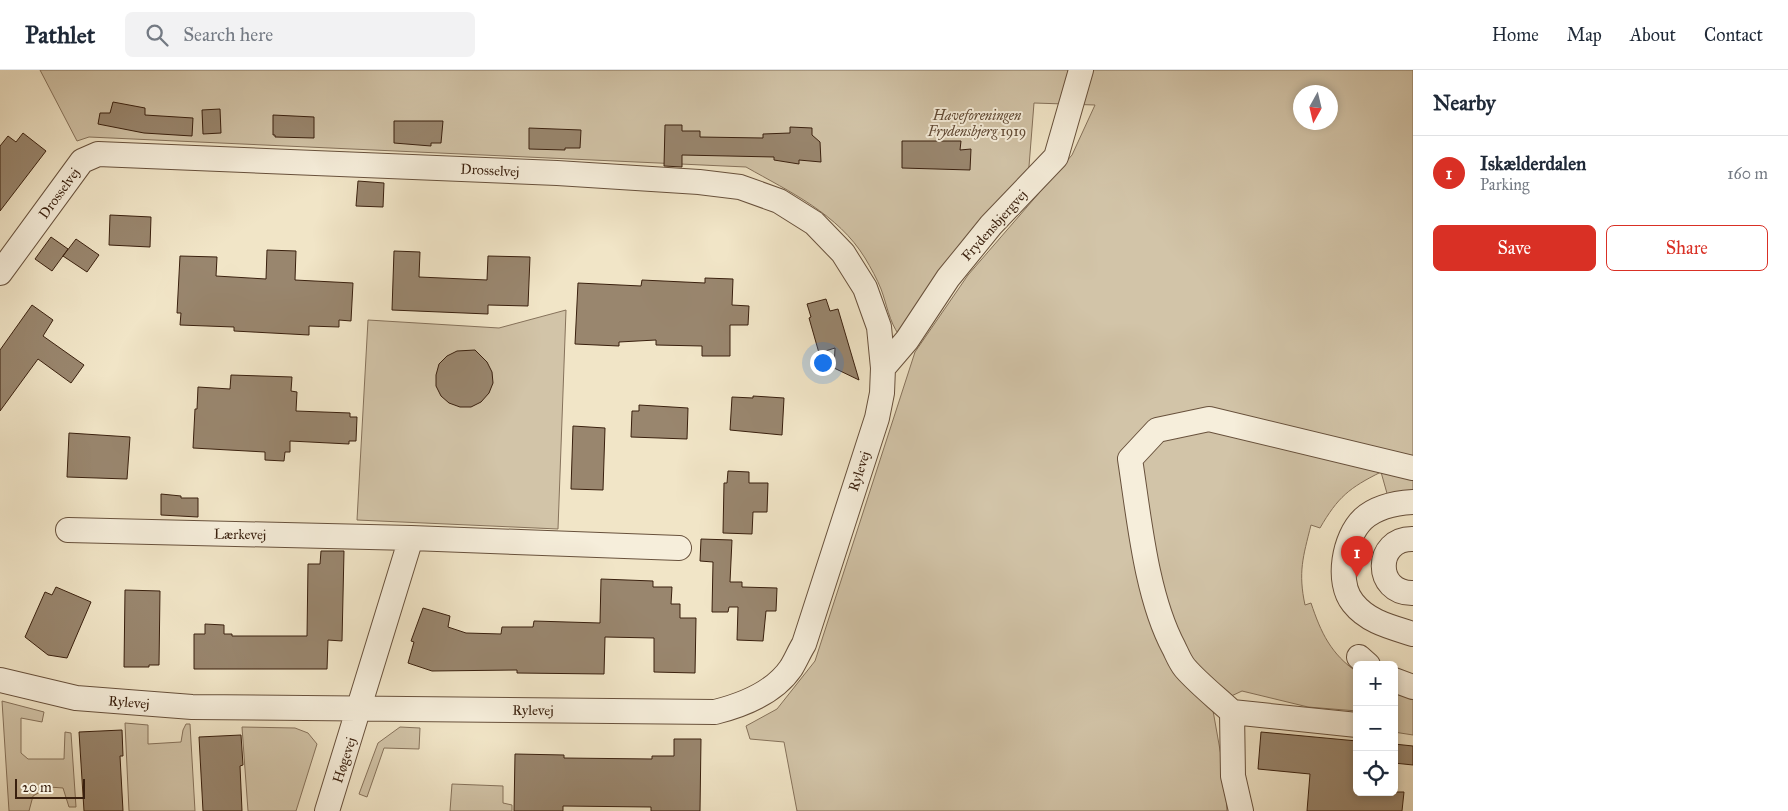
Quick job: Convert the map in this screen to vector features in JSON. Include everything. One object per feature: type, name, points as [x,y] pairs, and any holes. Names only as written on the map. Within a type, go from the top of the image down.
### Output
[{"type":"street","name":"Frydensbjergvej","points":[[883,368],[907,340],[948,278],[991,225],[1056,157],[1080,70]]},
{"type":"street","name":"Drosselvej","points":[[0,273],[82,161],[98,154],[547,173],[699,182],[740,187],[779,201],[814,223],[843,253],[865,288],[879,327],[883,368],[882,394],[877,418]]},
{"type":"street","name":"Rylevej","points":[[0,680],[76,698],[192,707],[715,712],[743,704],[757,697],[780,679],[790,669],[804,644],[877,418]]},
{"type":"street","points":[[1353,725],[1232,712],[1184,667],[1161,618],[1149,571],[1130,459],[1157,430],[1209,419],[1413,468]]},
{"type":"street","points":[[1413,502],[1377,509],[1363,519],[1352,535],[1345,554],[1344,567],[1345,591],[1352,603],[1362,613],[1382,624],[1413,634]]},
{"type":"street","name":"Lærkevej","points":[[68,530],[412,538],[679,548]]},
{"type":"street","points":[[360,708],[412,538]]},
{"type":"street","points":[[1413,539],[1407,539],[1394,544],[1386,555],[1383,568],[1392,586],[1404,593],[1412,593],[1413,627]]},
{"type":"street","points":[[1398,681],[1413,687]]},
{"type":"street","name":"Høgevej","points":[[327,811],[360,708]]},
{"type":"street","points":[[1232,712],[1233,776],[1241,811]]},
{"type":"green space","name":"Haveforeningen Frydensbjerg 1919","points":[[40,70],[1413,70],[1413,494],[1388,497],[1381,472],[1360,483],[1345,494],[1320,528],[1311,525],[1302,565],[1305,605],[1311,603],[1328,642],[1340,658],[1353,669],[1353,711],[1308,707],[1242,691],[1212,705],[1225,778],[1227,811],[797,811],[784,742],[750,739],[746,726],[777,709],[815,661],[915,352],[968,275],[1072,155],[1095,105],[1034,103],[1028,179],[899,335],[890,319],[876,277],[854,242],[827,216],[812,205],[746,167],[89,137],[77,141]]},
{"type":"green space","points":[[566,310],[558,529],[357,520],[368,320],[499,328]]},
{"type":"green space","points":[[1398,694],[1413,699],[1413,735],[1398,733]]},
{"type":"green space","points":[[2,701],[44,712],[42,722],[21,718],[21,753],[28,759],[64,759],[65,732],[71,733],[76,807],[69,807],[63,788],[49,787],[33,796],[29,811],[9,811]]},
{"type":"green space","points":[[125,723],[148,725],[148,744],[181,742],[186,724],[190,724],[195,811],[129,811]]},
{"type":"green space","points":[[242,727],[295,728],[308,733],[317,744],[296,811],[248,811]]},
{"type":"green space","points":[[400,727],[420,728],[419,749],[384,748],[367,797],[359,794],[378,743]]},
{"type":"green space","points":[[452,784],[503,786],[503,803],[512,805],[512,811],[450,811]]},
{"type":"building","points":[[113,102],[145,108],[145,115],[193,118],[192,136],[144,133],[98,124],[100,113],[110,113]]},
{"type":"building","points":[[220,109],[221,133],[203,134],[202,110]]},
{"type":"building","points":[[273,115],[314,117],[314,138],[275,137],[273,135]]},
{"type":"building","points":[[394,121],[443,121],[441,143],[431,143],[431,146],[394,143]]},
{"type":"building","points":[[665,125],[682,125],[682,131],[700,131],[700,137],[763,138],[763,134],[790,133],[790,127],[812,128],[812,135],[820,142],[821,162],[799,160],[799,164],[774,160],[774,157],[682,155],[682,167],[664,166]]},
{"type":"building","points":[[529,128],[581,130],[580,148],[565,148],[565,150],[529,149]]},
{"type":"building","points":[[23,133],[46,151],[0,211],[0,146],[8,136],[16,142]]},
{"type":"building","points":[[902,141],[961,141],[960,150],[971,149],[970,170],[902,168]]},
{"type":"building","points":[[358,181],[384,183],[383,207],[356,206]]},
{"type":"building","points":[[110,215],[151,217],[150,247],[109,245]]},
{"type":"building","points":[[51,237],[68,249],[52,271],[35,259]]},
{"type":"building","points":[[76,239],[99,255],[87,272],[63,256]]},
{"type":"building","points":[[267,250],[296,251],[295,280],[353,283],[351,321],[339,320],[339,327],[309,326],[309,335],[234,331],[234,327],[180,325],[181,313],[177,313],[180,256],[217,257],[216,276],[266,279]]},
{"type":"building","points":[[394,251],[420,252],[419,277],[487,280],[488,256],[530,257],[528,306],[488,305],[488,314],[392,310]]},
{"type":"building","points":[[705,278],[733,279],[732,305],[749,306],[748,325],[730,325],[730,356],[702,356],[702,346],[656,345],[656,340],[619,342],[619,346],[575,344],[578,283],[641,286],[642,280],[705,283]]},
{"type":"building","points":[[826,299],[830,311],[838,309],[859,380],[834,368],[835,348],[819,353],[807,304]]},
{"type":"building","points":[[32,305],[53,320],[43,336],[84,365],[71,383],[38,359],[0,411],[0,350]]},
{"type":"building","points":[[475,350],[487,362],[492,372],[493,383],[489,393],[481,402],[471,407],[460,407],[449,403],[441,396],[436,386],[439,364],[447,356],[457,351]]},
{"type":"building","points":[[231,375],[292,377],[291,391],[297,392],[296,411],[350,413],[350,417],[357,417],[356,441],[349,441],[349,444],[290,441],[290,452],[285,452],[284,461],[265,460],[265,452],[193,448],[198,387],[230,389]]},
{"type":"building","points":[[753,396],[784,398],[782,435],[730,430],[732,397],[753,398]]},
{"type":"building","points":[[639,405],[688,408],[687,439],[631,437],[632,411],[639,411]]},
{"type":"building","points":[[573,426],[605,428],[603,490],[571,489]]},
{"type":"building","points":[[69,433],[130,437],[127,479],[67,477]]},
{"type":"building","points":[[728,471],[749,472],[749,483],[768,483],[767,512],[753,512],[752,534],[723,533],[724,483],[727,483]]},
{"type":"building","points":[[161,494],[181,496],[181,498],[198,498],[198,517],[161,515]]},
{"type":"building","points":[[701,539],[732,540],[730,582],[742,582],[742,587],[777,588],[776,611],[766,611],[763,641],[737,640],[738,607],[729,607],[728,612],[712,612],[713,562],[700,561]]},
{"type":"building","points":[[321,551],[344,551],[342,641],[328,640],[327,669],[194,669],[194,634],[205,634],[205,624],[224,625],[224,634],[232,634],[232,636],[307,636],[308,564],[320,564]]},
{"type":"building","points":[[601,579],[653,581],[653,587],[672,587],[671,604],[680,604],[680,618],[696,618],[695,673],[654,672],[654,638],[605,637],[604,674],[517,673],[517,670],[432,671],[408,663],[414,642],[411,641],[423,608],[450,616],[448,627],[466,633],[501,634],[502,627],[533,627],[534,621],[600,623]]},
{"type":"building","points":[[56,587],[91,602],[67,658],[48,655],[25,637],[45,592],[52,595]]},
{"type":"building","points":[[125,590],[160,591],[159,665],[124,667]]},
{"type":"building","points":[[122,730],[123,756],[120,756],[123,811],[84,811],[79,732]]},
{"type":"building","points":[[1261,732],[1353,741],[1353,796],[1398,796],[1398,792],[1404,792],[1402,811],[1307,811],[1310,774],[1258,769]]},
{"type":"building","points":[[241,735],[243,765],[240,766],[242,811],[203,811],[199,737]]},
{"type":"building","points":[[674,739],[701,739],[700,811],[651,811],[651,807],[563,806],[563,811],[514,811],[515,754],[564,755],[564,758],[652,759],[652,756],[674,756]]},
{"type":"building","points":[[1398,744],[1413,746],[1413,765],[1398,763]]},
{"type":"place","name":"Iskælderdalen","points":[[1357,577]]}]
